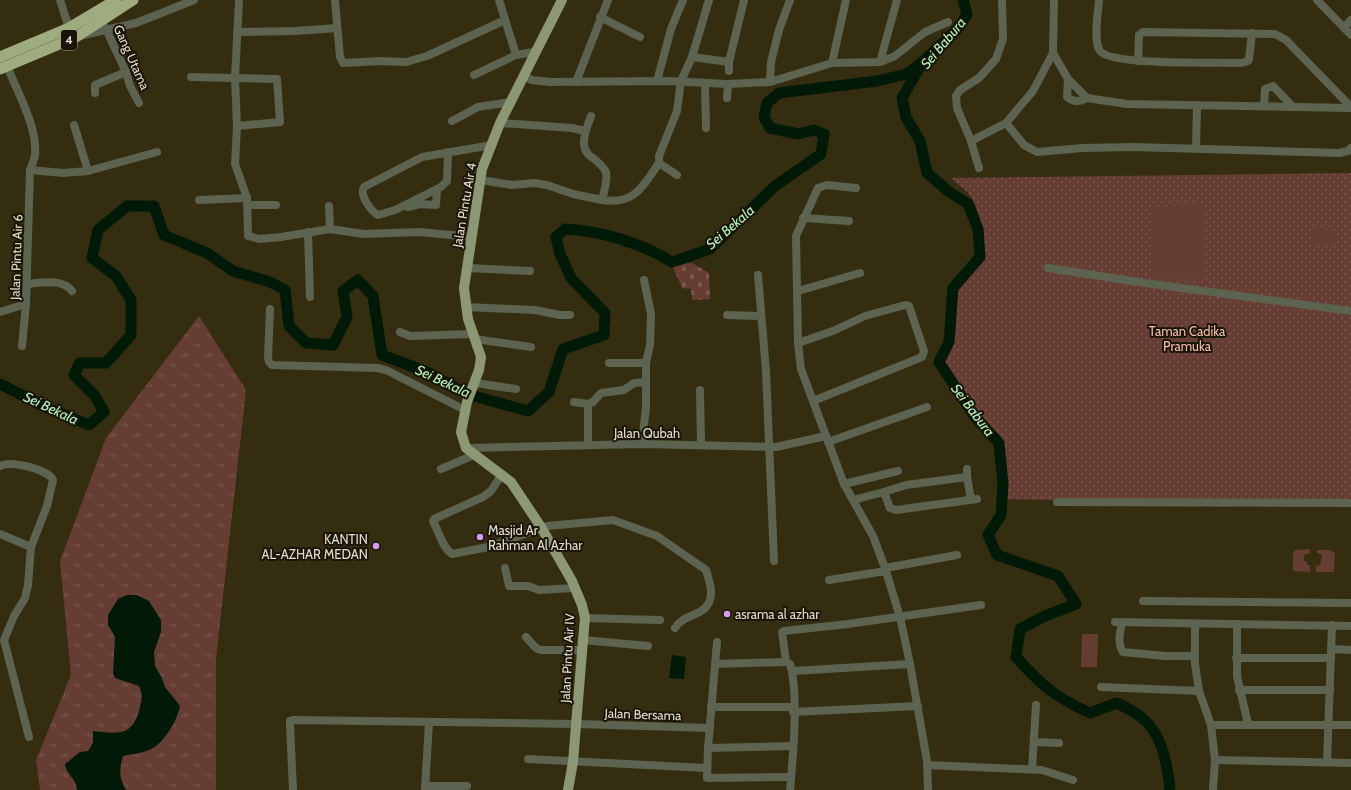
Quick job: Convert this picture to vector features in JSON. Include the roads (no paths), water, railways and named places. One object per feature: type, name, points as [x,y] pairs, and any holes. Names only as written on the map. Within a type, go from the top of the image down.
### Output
[{"type":"highway","name":"4","points":[[2,64],[73,32],[116,0]]},
{"type":"highway","name":"4","points":[[73,32],[105,26],[133,0]]},
{"type":"main road","name":"Jalan Pintu Air 4","points":[[466,406],[474,385],[480,357],[465,307],[464,288],[485,158],[534,52],[562,0]]},
{"type":"main road","points":[[466,406],[461,432],[466,448]]},
{"type":"main road","name":"Jalan Pintu Air IV","points":[[466,448],[511,482],[541,527],[575,588],[585,618],[573,762],[568,790]]},
{"type":"street","points":[[60,0],[73,32]]},
{"type":"street","points":[[105,26],[136,23],[194,0]]},
{"type":"street","points":[[239,0],[235,78],[237,126],[235,164],[248,202],[248,236],[253,238],[281,237],[330,229],[364,234],[419,232],[472,237]]},
{"type":"street","points":[[335,0],[340,57],[343,63],[379,61],[398,63],[427,56],[505,20]]},
{"type":"street","points":[[499,0],[516,55]]},
{"type":"street","points":[[576,82],[600,17],[608,0]]},
{"type":"street","points":[[657,81],[671,29],[683,0]]},
{"type":"street","points":[[481,180],[512,185],[534,183],[547,185],[573,194],[602,200],[616,202],[627,200],[646,182],[659,162],[660,151],[677,111],[681,81],[692,56],[709,0]]},
{"type":"street","points":[[692,56],[729,66],[744,0]]},
{"type":"street","points":[[770,82],[771,62],[778,30],[790,0]]},
{"type":"street","points":[[832,63],[846,0]]},
{"type":"street","points":[[880,62],[897,0]]},
{"type":"street","points":[[979,168],[971,141],[957,108],[956,96],[960,90],[979,78],[996,59],[1003,39],[1002,0]]},
{"type":"street","points":[[971,141],[1006,122],[1033,91],[1053,53],[1054,0]]},
{"type":"street","points":[[1099,0],[1096,41],[1101,52],[1109,57],[1138,61],[1248,61],[1251,54],[1252,33]]},
{"type":"street","points":[[1317,0],[1351,35]]},
{"type":"street","points":[[600,17],[640,37]]},
{"type":"street","points":[[1344,27],[1351,20]]},
{"type":"street","points":[[523,76],[532,80],[576,82],[681,81],[728,84],[770,82],[832,63],[880,62],[895,56],[925,32],[948,22]]},
{"type":"street","name":"Gang Utama","points":[[105,26],[126,72],[130,86],[139,103]]},
{"type":"street","points":[[237,32],[295,31],[337,28]]},
{"type":"street","points":[[1138,61],[1139,35],[1143,32],[1275,34],[1286,40],[1351,108]]},
{"type":"street","points":[[474,75],[516,55],[534,52]]},
{"type":"street","points":[[1053,53],[1068,79],[1087,98]]},
{"type":"street","name":"Jalan Pintu Air 6","points":[[2,64],[20,97],[34,138],[35,156],[30,170],[27,284],[22,346]]},
{"type":"street","points":[[95,93],[95,86],[126,72]]},
{"type":"street","points":[[191,77],[277,79],[280,108],[279,123],[237,126]]},
{"type":"street","points":[[1068,79],[1067,97],[1076,101],[1087,98],[1127,104],[1351,108]]},
{"type":"street","points":[[705,83],[706,128]]},
{"type":"street","points":[[727,98],[728,84]]},
{"type":"street","points":[[1264,106],[1265,89],[1273,86],[1293,107]]},
{"type":"street","points":[[452,121],[478,107],[511,102]]},
{"type":"street","points":[[1196,148],[1197,106]]},
{"type":"street","points":[[591,116],[584,139],[585,151],[588,155],[600,163],[605,171],[606,177],[602,200]]},
{"type":"street","points":[[1006,122],[1024,145],[1037,152],[1083,148],[1196,148],[1339,153],[1348,151],[1351,148]]},
{"type":"street","points":[[500,123],[572,128],[586,131]]},
{"type":"street","points":[[74,124],[88,172]]},
{"type":"street","points":[[437,189],[436,205],[420,204],[376,214],[364,198],[362,190],[364,187],[422,157],[492,145]]},
{"type":"street","points":[[30,170],[64,173],[88,172],[157,152]]},
{"type":"street","points":[[395,210],[437,189],[447,181],[448,152]]},
{"type":"street","points":[[659,162],[677,175]]},
{"type":"street","points":[[856,188],[821,186],[818,188],[796,236],[798,342],[801,369],[844,484],[877,545],[886,570],[900,617],[910,664],[927,765],[928,790]]},
{"type":"street","points":[[199,200],[276,205]]},
{"type":"street","points":[[329,206],[330,229]]},
{"type":"street","points":[[803,218],[849,221]]},
{"type":"street","points":[[308,232],[310,297]]},
{"type":"street","points":[[467,268],[530,272]]},
{"type":"street","points":[[1048,268],[1145,284],[1351,311]]},
{"type":"street","points":[[798,291],[860,273]]},
{"type":"street","points":[[758,274],[760,316],[766,371],[774,561]]},
{"type":"street","points":[[642,444],[646,407],[646,363],[650,344],[651,314],[644,280]]},
{"type":"street","points":[[27,284],[57,283],[68,286],[72,291]]},
{"type":"street","points":[[0,312],[26,304]]},
{"type":"street","points":[[798,342],[833,330],[865,316],[905,305],[909,306],[924,351],[922,357],[813,401]]},
{"type":"street","points":[[465,307],[535,310],[560,315],[570,315]]},
{"type":"street","points":[[270,308],[268,357],[269,362],[272,365],[377,368],[386,370],[466,406]]},
{"type":"street","points":[[727,315],[760,316]]},
{"type":"street","points":[[400,332],[410,336],[474,337],[531,347]]},
{"type":"street","points":[[608,363],[646,363]]},
{"type":"street","points":[[574,402],[588,404],[595,401],[601,393],[624,390],[634,383],[646,382]]},
{"type":"street","points":[[474,385],[516,389]]},
{"type":"street","points":[[700,390],[701,445]]},
{"type":"street","points":[[588,404],[588,445]]},
{"type":"street","name":"Jalan Qubah","points":[[466,448],[642,444],[769,448],[827,439],[927,407]]},
{"type":"street","points":[[441,469],[474,455]]},
{"type":"street","points":[[0,466],[8,463],[41,470],[51,476],[53,480],[47,506],[32,547],[28,585],[25,598],[2,640],[29,737]]},
{"type":"street","points":[[844,484],[898,471]]},
{"type":"street","points":[[853,500],[906,485],[967,473],[974,499],[896,510],[890,508],[884,492]]},
{"type":"street","points":[[502,474],[492,491],[483,497],[434,519],[433,521],[444,547],[452,554],[465,553],[541,527],[604,519],[613,520],[657,536],[706,570],[711,593],[707,607],[700,612],[682,620],[674,628]]},
{"type":"street","points":[[1057,502],[1351,503]]},
{"type":"street","points":[[0,534],[32,547]]},
{"type":"street","points":[[829,580],[957,555]]},
{"type":"street","points":[[505,568],[509,586],[528,586],[539,590],[575,588]]},
{"type":"street","points":[[1143,601],[1351,603]]},
{"type":"street","points":[[786,662],[782,632],[784,631],[900,617],[981,605]]},
{"type":"street","points":[[585,618],[660,620]]},
{"type":"street","points":[[1195,656],[1165,656],[1123,652],[1120,648],[1118,622],[1351,626]]},
{"type":"street","points":[[1195,624],[1195,656],[1199,691],[1211,725],[1215,760],[1213,790]]},
{"type":"street","points":[[1237,624],[1236,658],[1239,690],[1248,724]]},
{"type":"street","points":[[1327,762],[1332,625]]},
{"type":"street","points":[[526,637],[536,648],[541,650],[583,645],[648,646]]},
{"type":"street","points":[[717,642],[706,777],[709,779],[791,777]]},
{"type":"street","points":[[1331,649],[1351,650]]},
{"type":"street","points":[[1236,658],[1331,658]]},
{"type":"street","points":[[715,664],[786,662],[790,664],[792,671],[794,710],[790,790]]},
{"type":"street","points":[[792,671],[910,664]]},
{"type":"street","points":[[1101,686],[1199,691]]},
{"type":"street","points":[[1239,690],[1330,690]]},
{"type":"street","points":[[1032,769],[1036,705]]},
{"type":"street","points":[[711,708],[794,710],[918,706]]},
{"type":"street","name":"Jalan Bersama","points":[[293,790],[291,721],[576,724],[710,728]]},
{"type":"street","points":[[429,722],[425,788],[467,786]]},
{"type":"street","points":[[1211,725],[1351,725]]},
{"type":"street","points":[[1034,742],[1059,743]]},
{"type":"street","points":[[708,748],[792,746]]},
{"type":"street","points":[[528,759],[706,768]]},
{"type":"street","points":[[1215,760],[1351,763]]},
{"type":"street","points":[[927,765],[1032,769],[1048,771],[1073,780]]},
{"type":"waterway","name":"Sei Babura","points":[[963,0],[967,14],[963,21],[959,27],[923,62],[902,98],[906,117],[920,141],[927,173],[948,191],[968,204],[978,229],[980,257],[953,288],[949,342],[939,362],[975,417],[999,443],[1003,484],[1001,515],[988,535],[997,555],[1058,576],[1076,604],[1045,616],[1020,629],[1016,657],[1041,683],[1067,702],[1090,713],[1117,703],[1141,717],[1154,732],[1163,750],[1170,790]]},
{"type":"waterway","name":"Sei Bekala","points":[[0,384],[48,408],[89,425],[104,412],[95,396],[74,375],[80,363],[106,363],[131,335],[131,300],[116,276],[92,258],[98,230],[127,206],[154,206],[164,235],[207,253],[233,271],[270,282],[285,290],[289,326],[306,343],[333,345],[347,317],[343,291],[358,280],[373,296],[382,355],[427,372],[467,394],[528,411],[549,392],[563,349],[604,335],[605,313],[571,278],[560,254],[556,237],[565,229],[593,232],[621,239],[647,249],[672,262],[710,249],[775,186],[821,154],[824,134],[814,130],[798,134],[770,128],[764,117],[767,103],[779,93],[877,81],[907,74],[927,58]]},
{"type":"place","name":"Masjid Ar Rahman Al Azhar","points":[[480,537]]},
{"type":"place","name":"KANTIN AL-AZHAR MEDAN","points":[[376,546]]},
{"type":"place","name":"asrama al azhar","points":[[727,614]]},
{"type":"park label","name":"Taman Cadika Pramuka","points":[[1187,338]]}]
